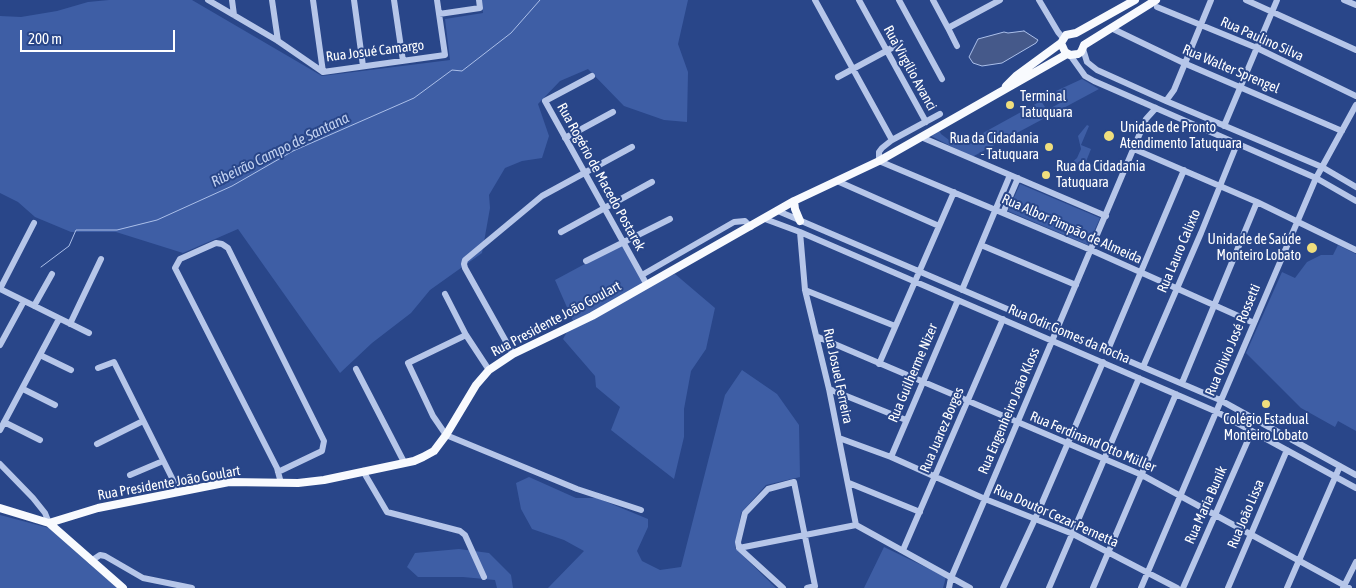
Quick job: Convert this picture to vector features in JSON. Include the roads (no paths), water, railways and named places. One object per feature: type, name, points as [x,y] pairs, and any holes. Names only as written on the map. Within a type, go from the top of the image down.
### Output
[{"type":"main road","name":"Rua Presidente João Goulart","points":[[998,94],[1016,76],[1069,33],[1076,33],[1135,0]]},
{"type":"main road","name":"Rua Presidente João Goulart","points":[[49,523],[98,508],[229,482],[298,484],[414,461],[434,451],[446,435],[476,385],[489,370],[513,354],[592,316],[794,202],[879,161],[952,118],[1069,54],[1078,54],[1083,47],[1148,3],[1156,4]]},
{"type":"main road","points":[[1076,33],[1082,38],[1083,47]]},
{"type":"main road","points":[[1062,40],[1063,49],[1069,54]]},
{"type":"main road","points":[[794,202],[800,221]]},
{"type":"main road","points":[[0,508],[49,523],[123,588]]},
{"type":"street","name":"Rua Josué Camargo","points":[[208,0],[278,41],[323,72],[445,55],[439,14]]},
{"type":"street","points":[[232,0],[234,15]]},
{"type":"street","points":[[272,0],[278,41]]},
{"type":"street","points":[[313,0],[323,72]]},
{"type":"street","points":[[354,0],[363,66]]},
{"type":"street","points":[[394,0],[403,61]]},
{"type":"street","points":[[437,0],[439,14],[480,8],[479,0]]},
{"type":"street","points":[[815,0],[892,140]]},
{"type":"street","name":"Rua Virgílio Avanci","points":[[859,0],[926,122]]},
{"type":"street","points":[[899,0],[942,79]]},
{"type":"street","points":[[934,0],[957,46]]},
{"type":"street","points":[[948,28],[1000,0]]},
{"type":"street","points":[[1039,0],[1062,40]]},
{"type":"street","points":[[1166,101],[1174,90],[1186,64],[1211,0]]},
{"type":"street","points":[[1246,0],[1356,50]]},
{"type":"street","points":[[1224,126],[1278,0]]},
{"type":"street","points":[[1344,0],[1356,5]]},
{"type":"street","name":"Rua Paulino Silva","points":[[1156,4],[1256,48],[1356,96]]},
{"type":"street","name":"Rua Walter Sprengel","points":[[1111,28],[1186,64],[1342,131]]},
{"type":"street","points":[[838,77],[900,43]]},
{"type":"street","points":[[1083,47],[1087,62],[1097,70],[1322,167],[1356,187]]},
{"type":"street","points":[[1069,54],[1085,76],[1316,178],[1356,201]]},
{"type":"street","name":"Rua Rogério de Macedo Postarek","points":[[592,76],[545,101],[647,285]]},
{"type":"street","name":"Rua Olivio José Rossetti","points":[[1141,588],[1316,178],[1356,105]]},
{"type":"street","name":"Rua Engenheiro João Kloss","points":[[949,588],[951,578],[1146,119],[1156,108]]},
{"type":"street","points":[[565,138],[614,112]]},
{"type":"street","points":[[1190,123],[1194,119],[1194,113]]},
{"type":"street","points":[[879,161],[879,152],[892,140],[940,114]]},
{"type":"street","points":[[921,137],[1106,216]]},
{"type":"street","name":"Rua Lauro Calixto","points":[[1143,367],[1238,144]]},
{"type":"street","points":[[513,354],[465,268],[465,260],[542,196],[632,147]]},
{"type":"street","points":[[1134,149],[1257,202],[1356,250]]},
{"type":"street","name":"Rua Albor Pimpão de Almeida","points":[[879,161],[1091,250],[1254,323]]},
{"type":"street","points":[[1107,352],[1184,170]]},
{"type":"street","points":[[962,290],[1010,175]]},
{"type":"street","points":[[1003,212],[1018,178]]},
{"type":"street","points":[[837,181],[938,226]]},
{"type":"street","points":[[561,232],[652,182]]},
{"type":"street","points":[[879,364],[954,192]]},
{"type":"street","points":[[1182,383],[1257,202]]},
{"type":"street","name":"Rua Odir Gomes da Rocha","points":[[778,211],[1220,400],[1356,475]]},
{"type":"street","points":[[586,262],[670,219]]},
{"type":"street","name":"Rua Odir Gomes da Rocha","points":[[765,219],[800,232],[1217,412],[1356,488]]},
{"type":"street","points":[[642,275],[734,222],[745,221],[751,227]]},
{"type":"street","points":[[34,223],[0,289],[89,333]]},
{"type":"street","name":"Rua Josuel Ferreira","points":[[800,232],[805,290],[818,337],[856,525]]},
{"type":"street","points":[[278,472],[322,451],[324,441],[228,248],[216,243],[180,259],[175,268],[278,472],[281,483]]},
{"type":"street","points":[[981,244],[1076,285]]},
{"type":"street","points":[[70,324],[101,259]]},
{"type":"street","points":[[34,306],[52,274]]},
{"type":"street","points":[[805,290],[895,326]]},
{"type":"street","points":[[446,294],[466,335],[489,370]]},
{"type":"street","name":"Rua Guilherme Nizer","points":[[891,456],[958,300]]},
{"type":"street","points":[[0,345],[24,301]]},
{"type":"street","points":[[0,430],[59,318]]},
{"type":"street","name":"Rua Juarez Borges","points":[[903,550],[1003,319]]},
{"type":"street","points":[[466,335],[408,363],[433,416],[446,435],[577,489],[641,510]]},
{"type":"street","name":"Rua Ferdinand Otto Müller","points":[[818,337],[1141,475],[1346,587]]},
{"type":"street","points":[[40,355],[71,370]]},
{"type":"street","points":[[98,368],[114,362],[179,492]]},
{"type":"street","points":[[1003,588],[1103,362]]},
{"type":"street","points":[[356,369],[404,462]]},
{"type":"street","points":[[1049,588],[1139,378]]},
{"type":"street","points":[[23,388],[55,406]]},
{"type":"street","points":[[829,389],[906,420]]},
{"type":"street","points":[[1093,588],[1176,394]]},
{"type":"street","points":[[97,444],[143,421]]},
{"type":"street","points":[[4,422],[40,440]]},
{"type":"street","name":"Rua Maria Bunik","points":[[1182,588],[1252,431]]},
{"type":"street","name":"Rua Doutor Cezar Pernetta","points":[[839,438],[891,456],[985,499],[1073,534],[1177,588]]},
{"type":"street","name":"Rua João Lissa","points":[[1228,588],[1287,450]]},
{"type":"street","points":[[130,475],[163,461]]},
{"type":"street","points":[[0,464],[33,498],[45,513],[49,523]]},
{"type":"street","points":[[1287,588],[1340,466]]},
{"type":"street","points":[[363,471],[387,512],[460,530],[484,577]]},
{"type":"street","points":[[783,588],[739,548],[738,542],[745,513],[768,489],[794,482],[815,586],[807,588]]},
{"type":"street","points":[[849,483],[920,512]]},
{"type":"street","points":[[739,548],[856,525],[970,588]]},
{"type":"street","points":[[91,561],[100,555],[105,556],[142,578],[192,588]]},
{"type":"street","points":[[1346,587],[1356,562]]},
{"type":"waterway","name":"Ribeirão Campo de Santana","points":[[41,267],[69,246],[76,230],[117,230],[157,220],[232,186],[293,151],[414,98],[452,70],[462,71],[511,33],[540,0]]},
{"type":"place","name":"Terminal Tatuquara","points":[[1010,105]]},
{"type":"place","name":"Unidade de Pronto Atendimento Tatuquara","points":[[1109,136]]},
{"type":"place","name":"Rua da Cidadania - Tatuquara","points":[[1049,147]]},
{"type":"place","name":"Rua da Cidadania Tatuquara","points":[[1046,175]]},
{"type":"place","name":"Unidade de Saúde Monteiro Lobato","points":[[1312,248]]},
{"type":"place","name":"Colégio Estadual Monteiro Lobato","points":[[1266,404]]}]
